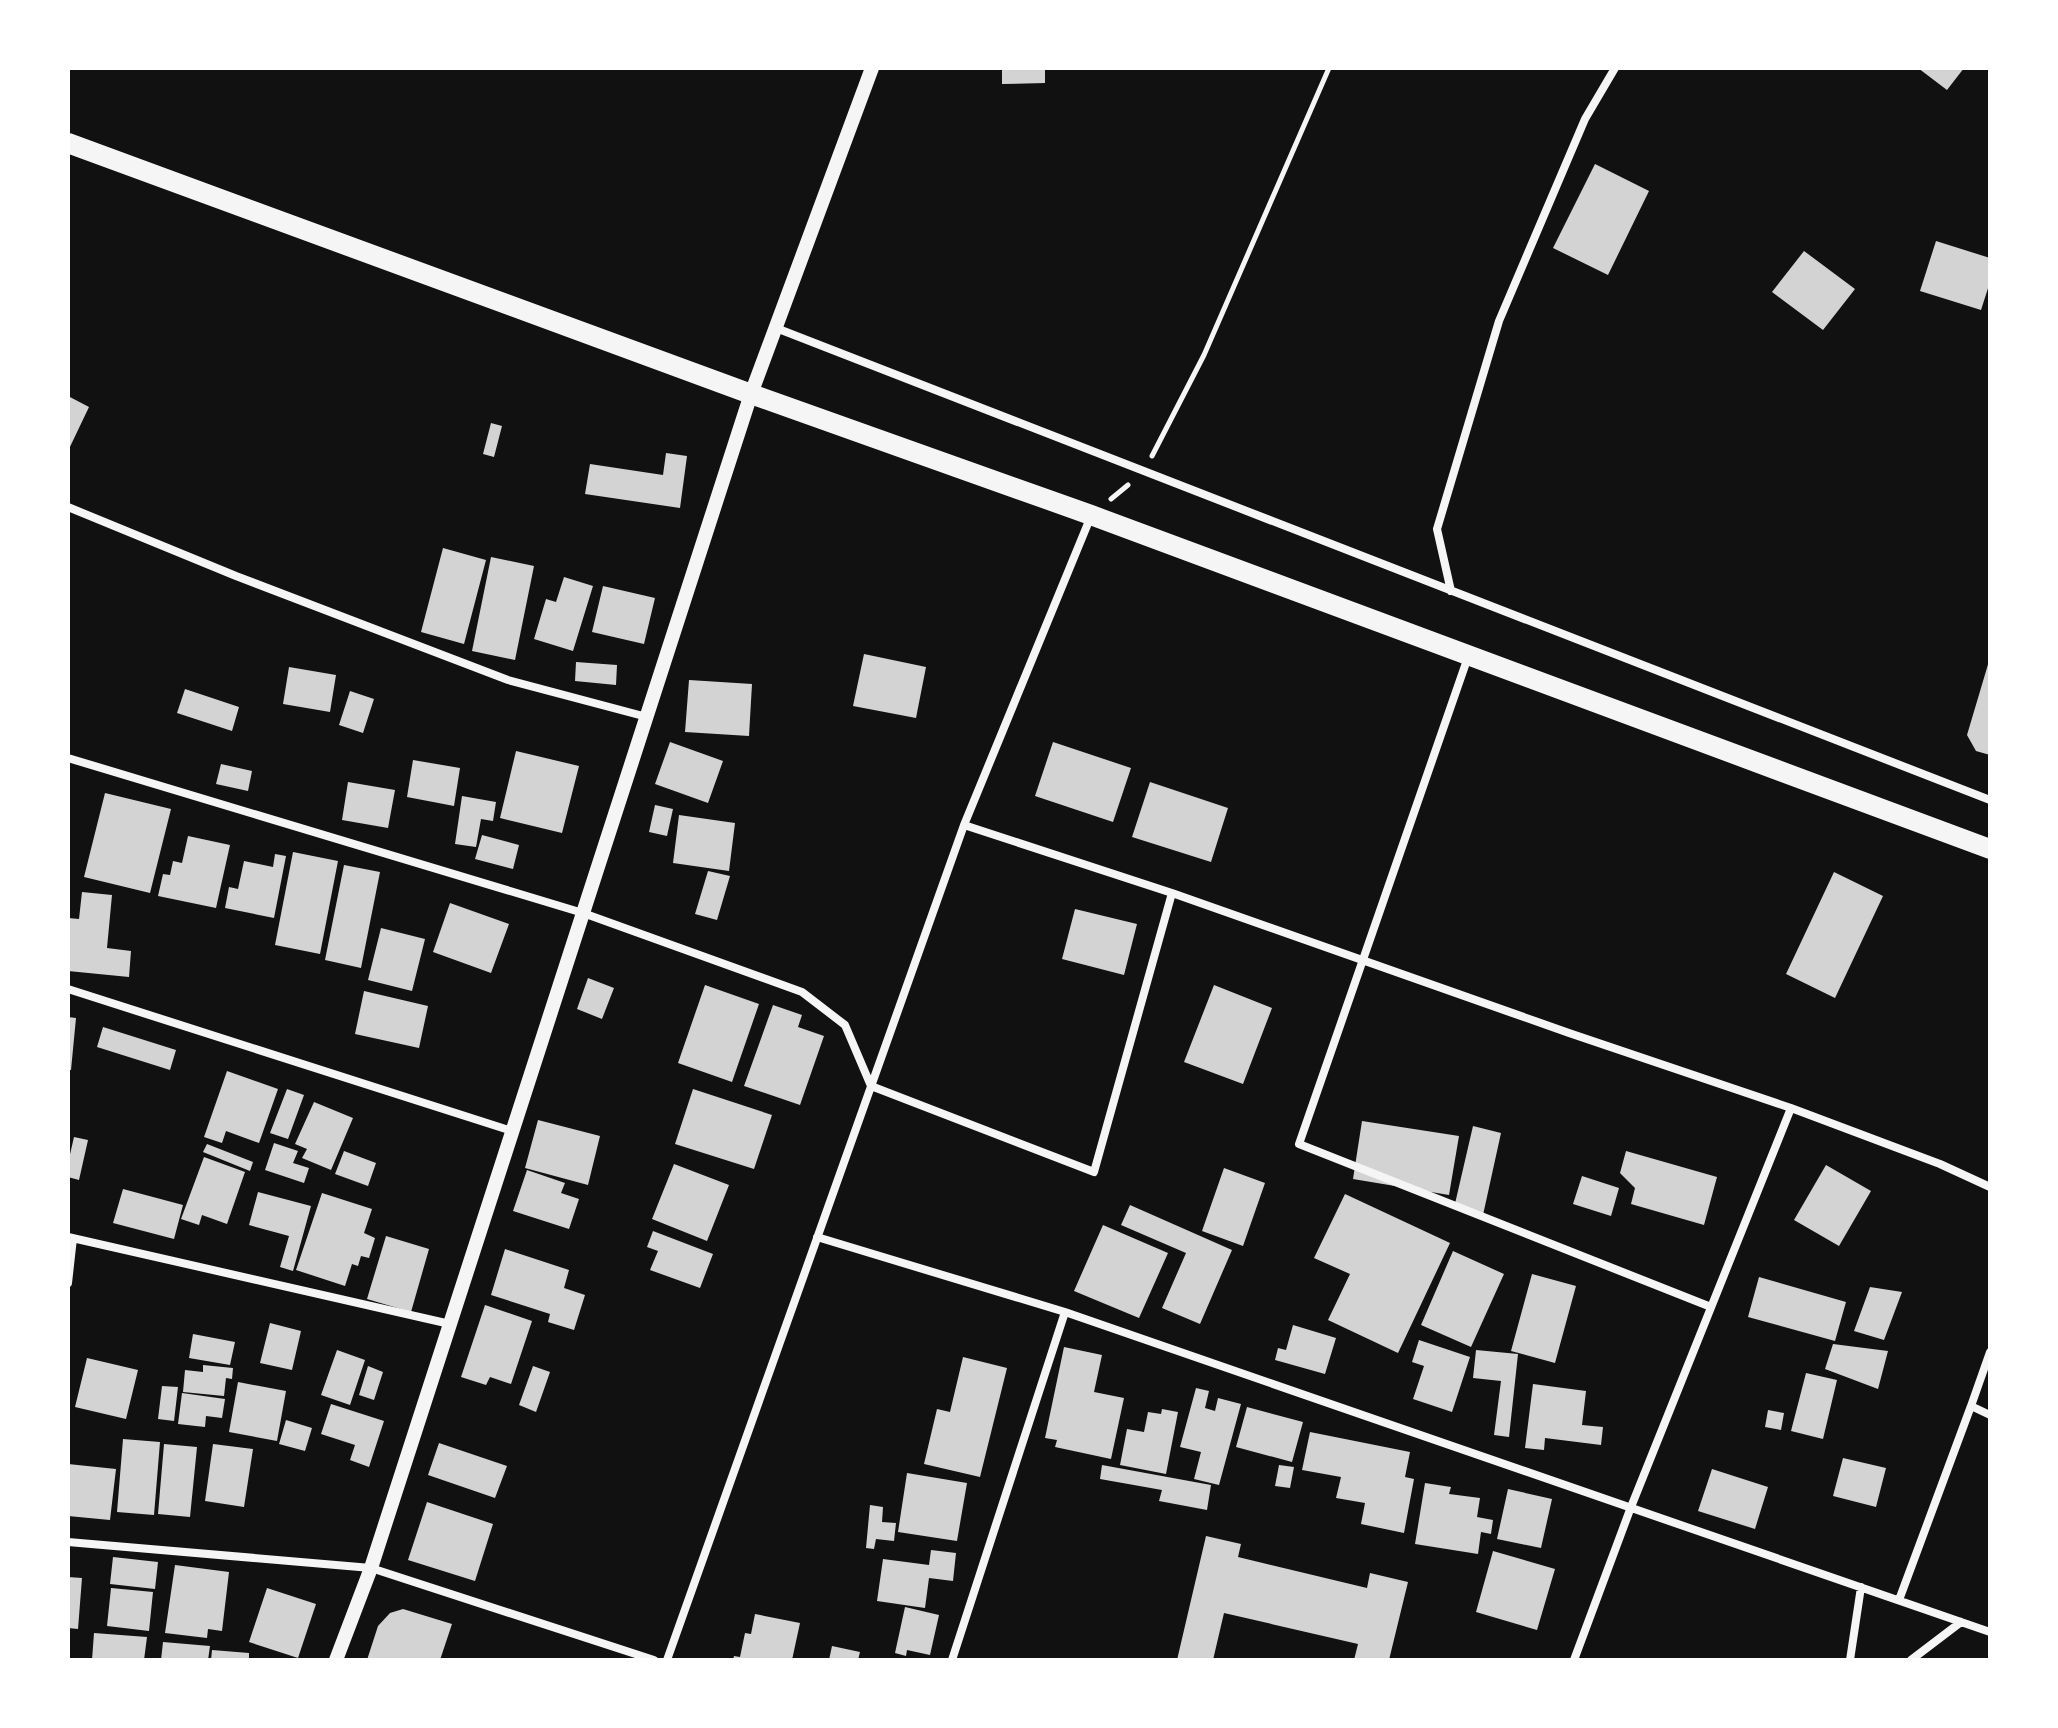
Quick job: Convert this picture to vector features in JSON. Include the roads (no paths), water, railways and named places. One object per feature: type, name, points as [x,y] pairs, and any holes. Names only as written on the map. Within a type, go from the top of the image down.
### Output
[{"type":"main road","points":[[68,143],[751,394],[1091,515],[1990,849]]},
{"type":"street","points":[[336,1660],[371,1568],[751,394],[872,68]]},
{"type":"street","points":[[1451,591],[1437,529],[1499,321],[1585,119],[1615,68]]},
{"type":"street","points":[[776,328],[1990,800]]},
{"type":"street","points":[[68,507],[236,576],[508,680],[647,717]]},
{"type":"street","points":[[667,1660],[964,825],[1091,515]]},
{"type":"street","points":[[1469,655],[1299,1144],[1711,1307]]},
{"type":"street","points":[[68,758],[583,913],[802,992],[845,1025],[871,1086],[1094,1172],[1172,893]]},
{"type":"street","points":[[964,825],[1172,893],[1791,1108],[1940,1164],[1990,1187]]},
{"type":"street","points":[[68,989],[512,1131]]},
{"type":"street","points":[[1574,1660],[1631,1507],[1791,1108]]},
{"type":"street","points":[[817,1237],[1065,1312],[1990,1632]]},
{"type":"street","points":[[68,1283],[70,1238],[450,1324]]},
{"type":"street","points":[[952,1660],[1065,1312]]},
{"type":"street","points":[[1899,1600],[1990,1352]]},
{"type":"street","points":[[1971,1406],[1990,1415]]},
{"type":"street","points":[[68,1542],[371,1568],[654,1660]]},
{"type":"street","points":[[1850,1660],[1861,1587]]},
{"type":"street","points":[[1911,1660],[1961,1622]]}]
